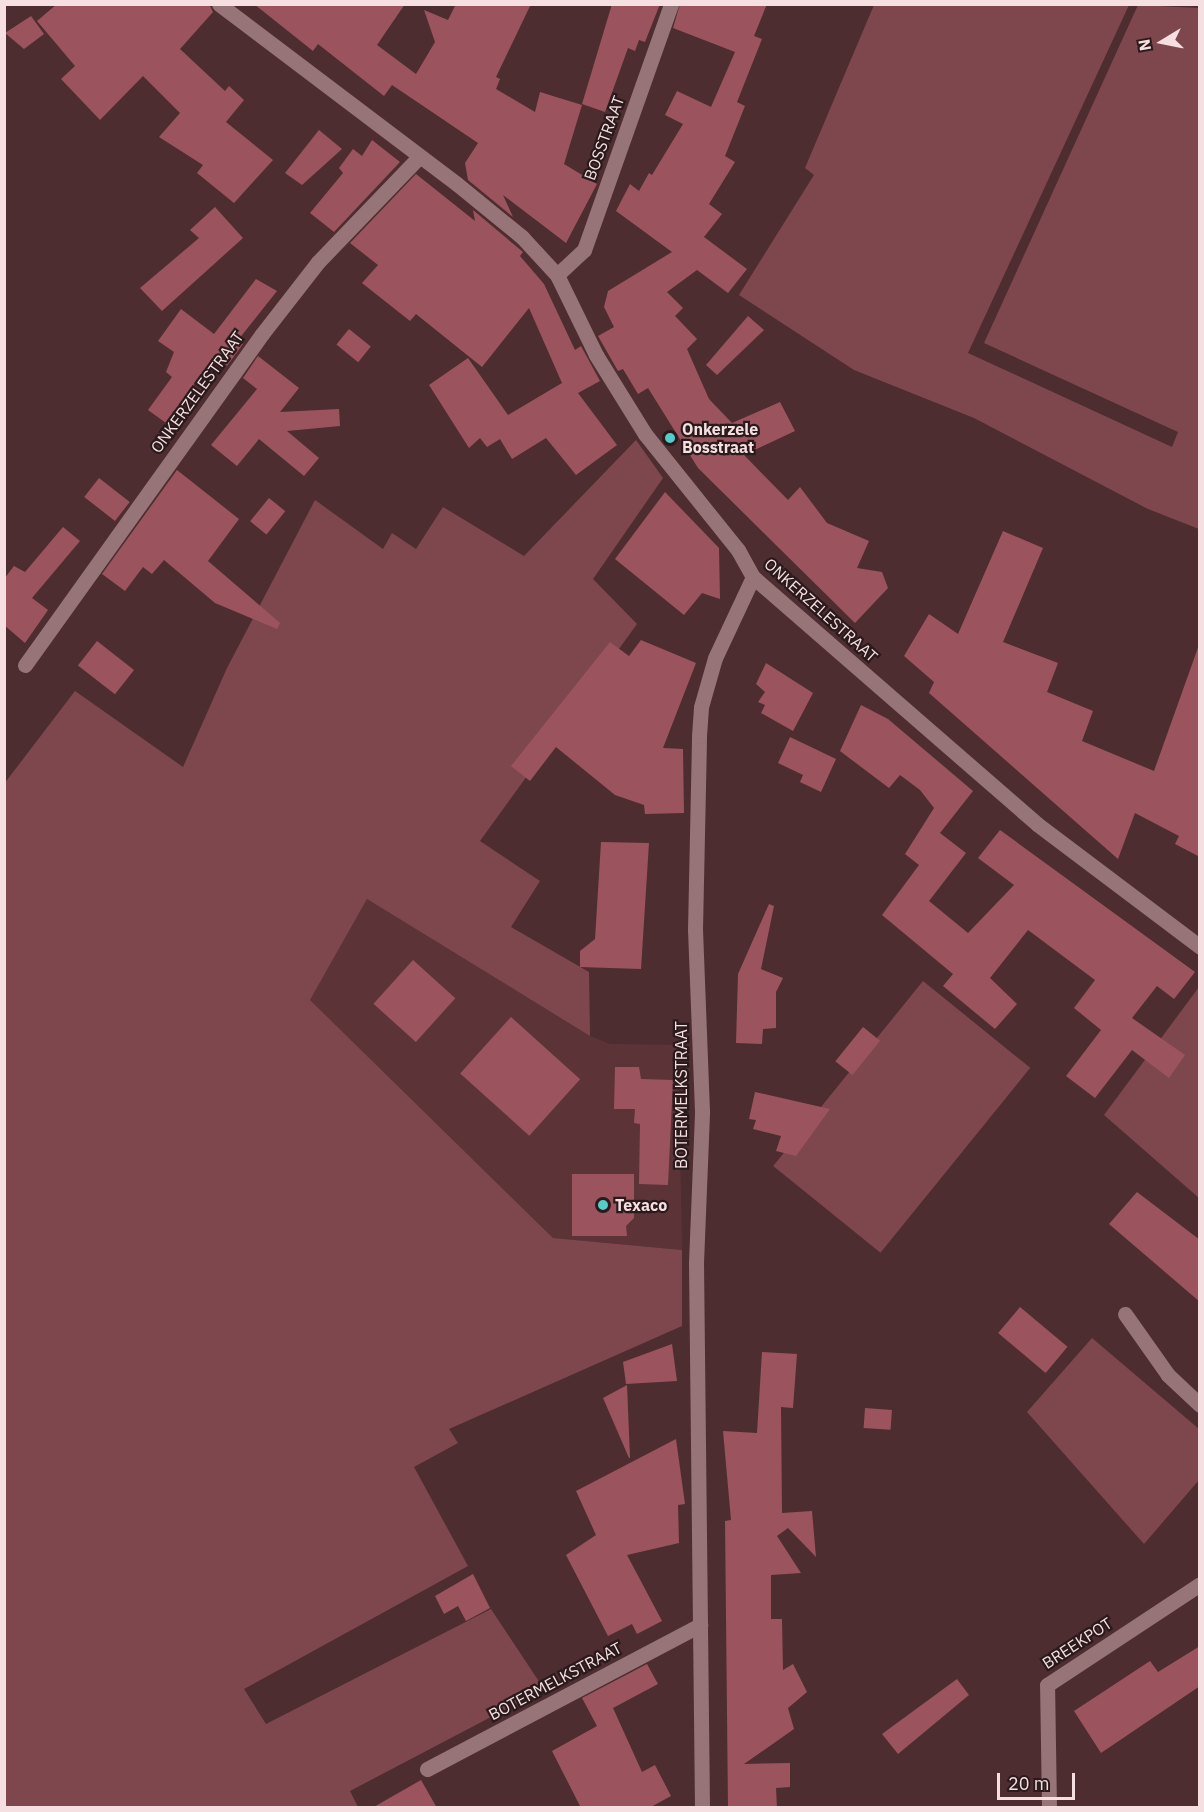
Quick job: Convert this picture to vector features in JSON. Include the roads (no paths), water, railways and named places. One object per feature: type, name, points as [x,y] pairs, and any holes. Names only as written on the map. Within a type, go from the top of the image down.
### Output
[{"type":"street","name":"ONKERZELESTRAAT","points":[[219,4],[508,225],[557,275],[596,355],[645,434],[738,550],[753,576],[1037,824],[1200,947]]},
{"type":"street","name":"BOSSTRAAT","points":[[557,275],[584,250],[671,4]]},
{"type":"street","name":"ONKERZELESTRAAT","points":[[25,665],[262,334],[318,262],[419,157]]},
{"type":"street","name":"BOTERMELKSTRAAT","points":[[702,1808],[696,1263],[702,1111],[695,930],[699,735],[701,708],[715,658],[753,576]]},
{"type":"street","points":[[1125,1314],[1168,1375],[1200,1406]]},
{"type":"street","name":"BREEKPOT","points":[[1049,1808],[1047,1685],[1200,1584]]},
{"type":"street","name":"BOTERMELKSTRAAT","points":[[427,1769],[700,1625]]},
{"type":"place","name":"Onkerzele Bosstraat","points":[[670,438]]},
{"type":"place","name":"Texaco","points":[[603,1205]]}]
